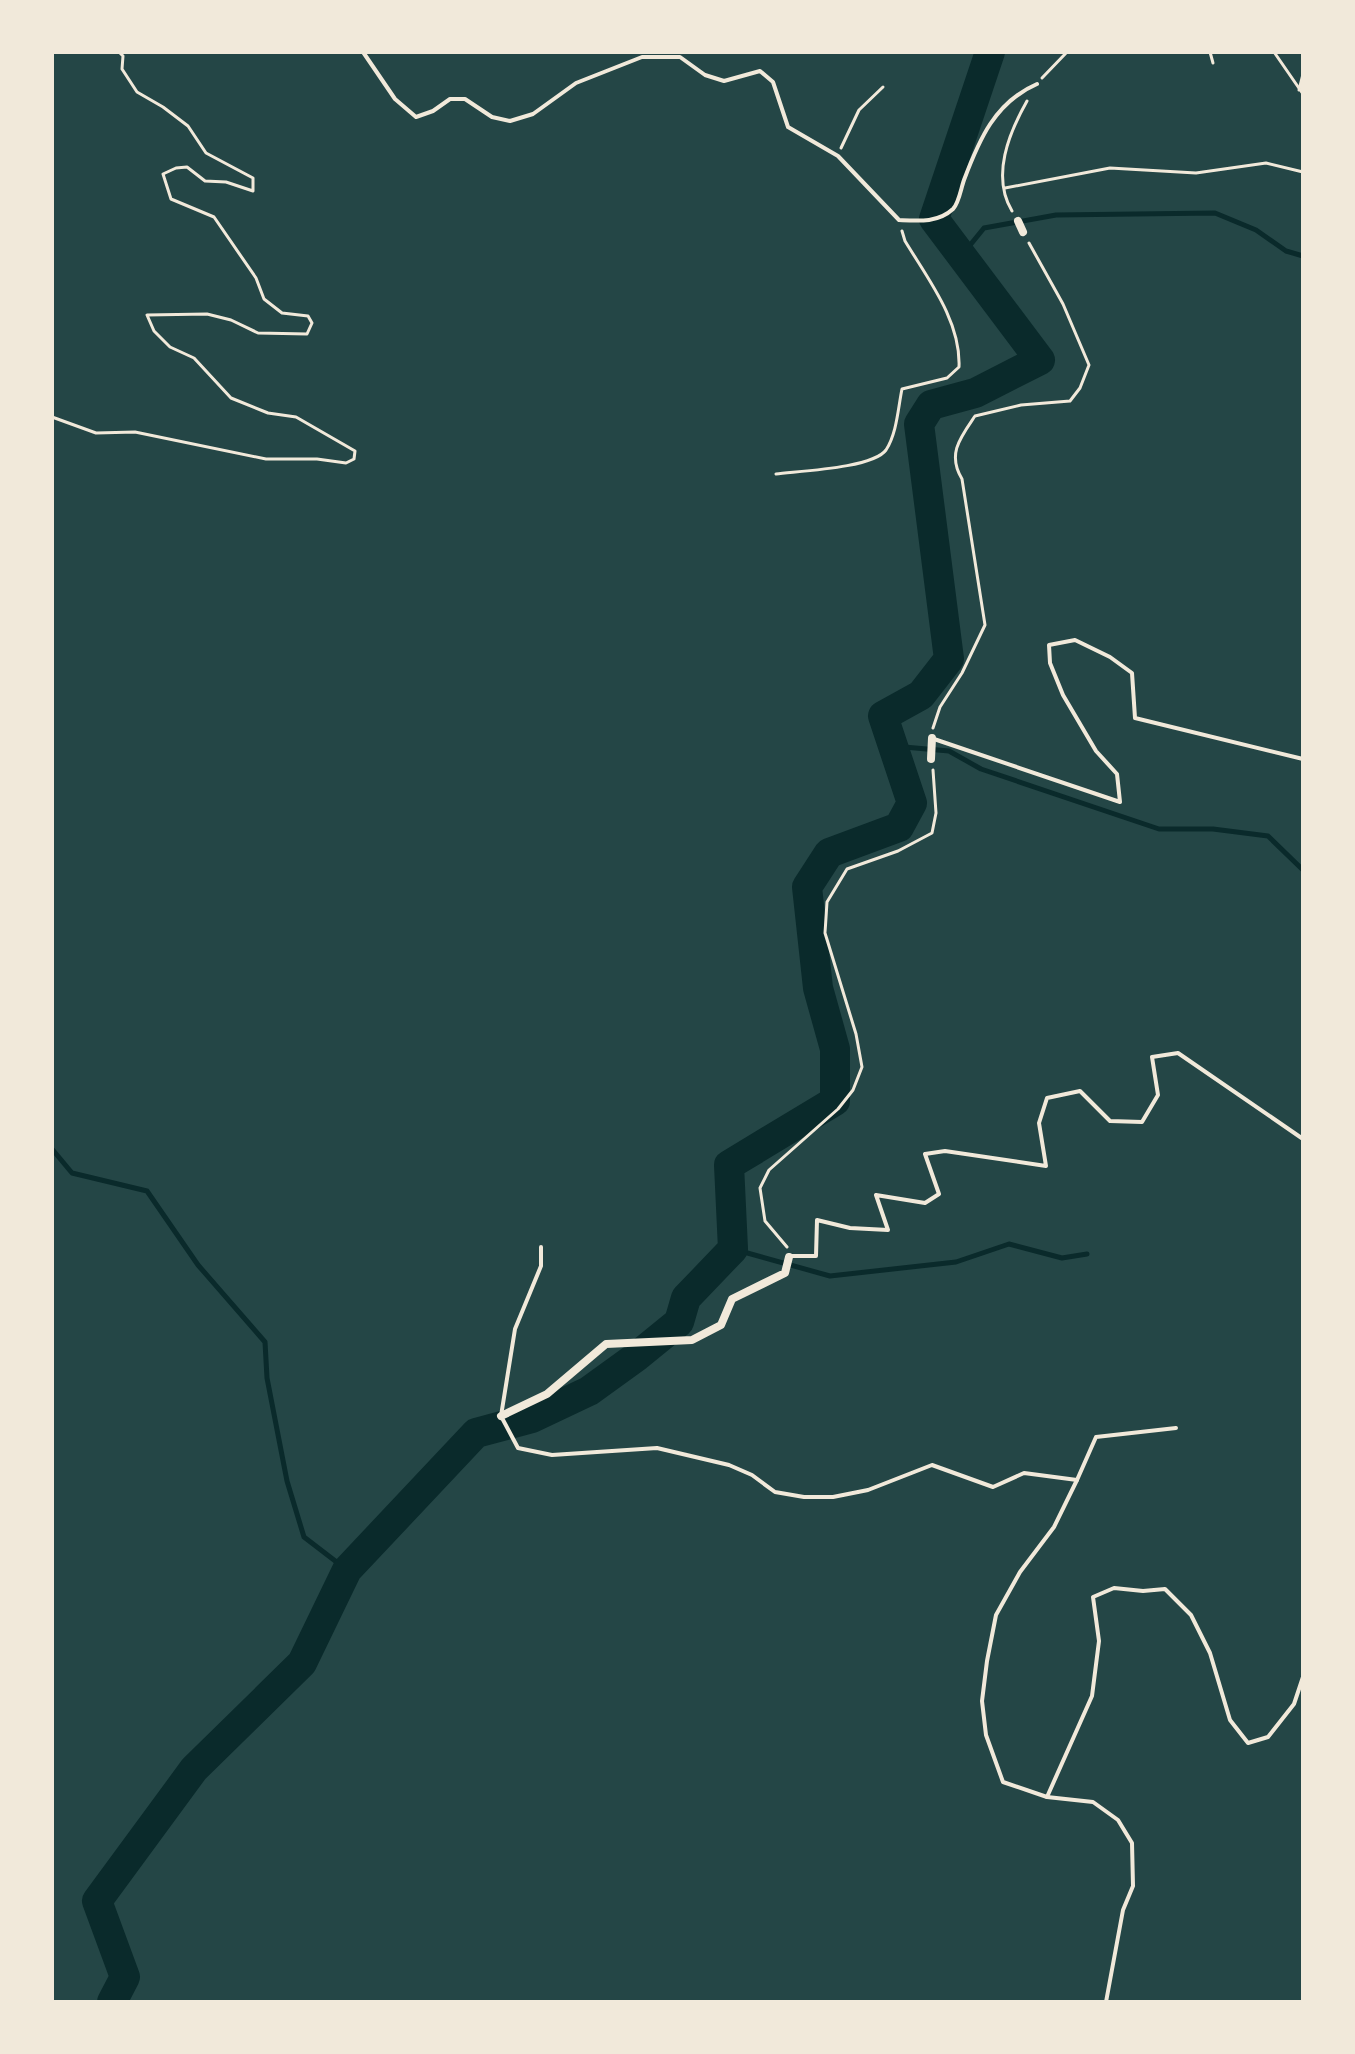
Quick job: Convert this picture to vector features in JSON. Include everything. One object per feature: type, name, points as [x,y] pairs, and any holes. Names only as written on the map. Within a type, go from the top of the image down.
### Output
[{"type":"street","points":[[1018,221],[1023,232]]},
{"type":"street","points":[[931,759],[932,738]]},
{"type":"street","points":[[502,1416],[547,1394],[606,1344],[692,1340],[721,1325],[732,1299],[785,1273],[789,1256]]},
{"type":"lane","points":[[363,52],[395,99],[416,117],[433,111],[450,99],[465,99],[492,117],[510,121],[533,114],[576,83],[642,57],[680,57],[705,75],[724,81],[760,71],[773,82],[788,127],[838,156],[899,220],[934,219],[954,208],[977,145],[985,133],[1016,93],[1037,84]]},
{"type":"lane","points":[[932,738],[1120,802],[1117,774],[1096,751],[1077,721],[1050,663],[1049,645],[1075,640],[1110,657],[1132,673],[1135,718],[1303,759]]},
{"type":"lane","points":[[789,1256],[816,1256],[817,1220],[850,1228],[888,1230],[876,1195],[925,1203],[939,1194],[925,1154],[945,1151],[1046,1166],[1039,1123],[1047,1098],[1080,1091],[1110,1121],[1142,1122],[1158,1095],[1152,1057],[1178,1053],[1303,1139]]},
{"type":"lane","points":[[541,1247],[541,1266],[515,1329],[502,1416],[518,1448],[552,1455],[657,1448],[729,1465],[752,1475],[775,1492],[804,1497],[833,1497],[868,1490],[932,1465],[993,1487],[1024,1473],[1077,1480]]},
{"type":"lane","points":[[1106,2002],[1123,1910],[1133,1886],[1132,1843],[1118,1820],[1093,1802],[1047,1797],[1003,1782],[986,1735],[982,1701],[996,1615],[1020,1572],[1054,1527],[1096,1437],[1176,1428]]},
{"type":"lane","points":[[1047,1797],[1092,1696],[1099,1641],[1093,1597],[1114,1588],[1143,1591],[1165,1589],[1191,1615],[1210,1653],[1230,1720],[1248,1743],[1268,1737],[1294,1704],[1303,1677]]},
{"type":"path","points":[[52,417],[96,433],[135,432],[266,459],[317,459],[346,463],[354,459],[355,451],[296,417],[268,413],[231,398],[194,358],[170,347],[154,331],[147,315],[207,314],[231,320],[258,333],[307,334],[312,323],[308,316],[282,313],[264,299],[256,278],[214,217],[171,199],[163,174],[176,168],[187,167],[205,181],[226,182],[253,191],[253,178],[206,153],[188,126],[137,92],[122,69],[123,56],[119,52]]},
{"type":"path","points":[[1018,221],[1007,202],[1002,174],[1006,147],[1037,84],[1067,52]]},
{"type":"path","points":[[1210,52],[1213,63]]},
{"type":"path","points":[[1274,52],[1301,92]]},
{"type":"path","points":[[1301,92],[1303,74]]},
{"type":"path","points":[[838,156],[859,110],[883,87]]},
{"type":"path","points":[[1005,188],[1110,168],[1196,173],[1266,163],[1303,172]]},
{"type":"path","points":[[776,474],[867,462],[884,452],[893,433],[902,389],[947,378],[959,367],[960,345],[938,294],[905,241],[899,220]]},
{"type":"path","points":[[932,738],[940,707],[962,673],[985,625],[962,479],[954,466],[959,440],[975,416],[1021,405],[1070,401],[1080,388],[1089,365],[1063,304],[1023,232]]},
{"type":"path","points":[[789,1256],[787,1245],[765,1221],[760,1188],[769,1170],[838,1109],[853,1090],[862,1067],[856,1034],[825,933],[827,902],[847,869],[898,851],[932,833],[936,801],[931,759]]},
{"type":"shaded area","points":[[52,52],[1303,52],[1303,2002],[52,2002]]},
{"type":"waterway","points":[[112,2002],[125,1977],[97,1901],[194,1769],[302,1663],[347,1570],[476,1433],[532,1418],[589,1391],[679,1322],[686,1298],[733,1249],[729,1165],[835,1101],[835,1049],[818,988],[807,887],[829,853],[899,827],[912,803],[883,716],[921,695],[949,659],[919,424],[931,405],[975,393],[1040,360],[934,219],[990,52]]},
{"type":"waterway","points":[[962,255],[984,228],[1056,215],[1215,213],[1256,230],[1286,251],[1303,256]]},
{"type":"waterway","points":[[893,746],[949,751],[981,769],[1159,829],[1213,829],[1268,836],[1303,870]]},
{"type":"waterway","points":[[52,1149],[72,1173],[147,1191],[198,1265],[265,1342],[267,1378],[287,1481],[304,1537],[347,1570]]},
{"type":"waterway","points":[[733,1249],[830,1276],[956,1262],[1009,1244],[1062,1258],[1087,1254]]}]
